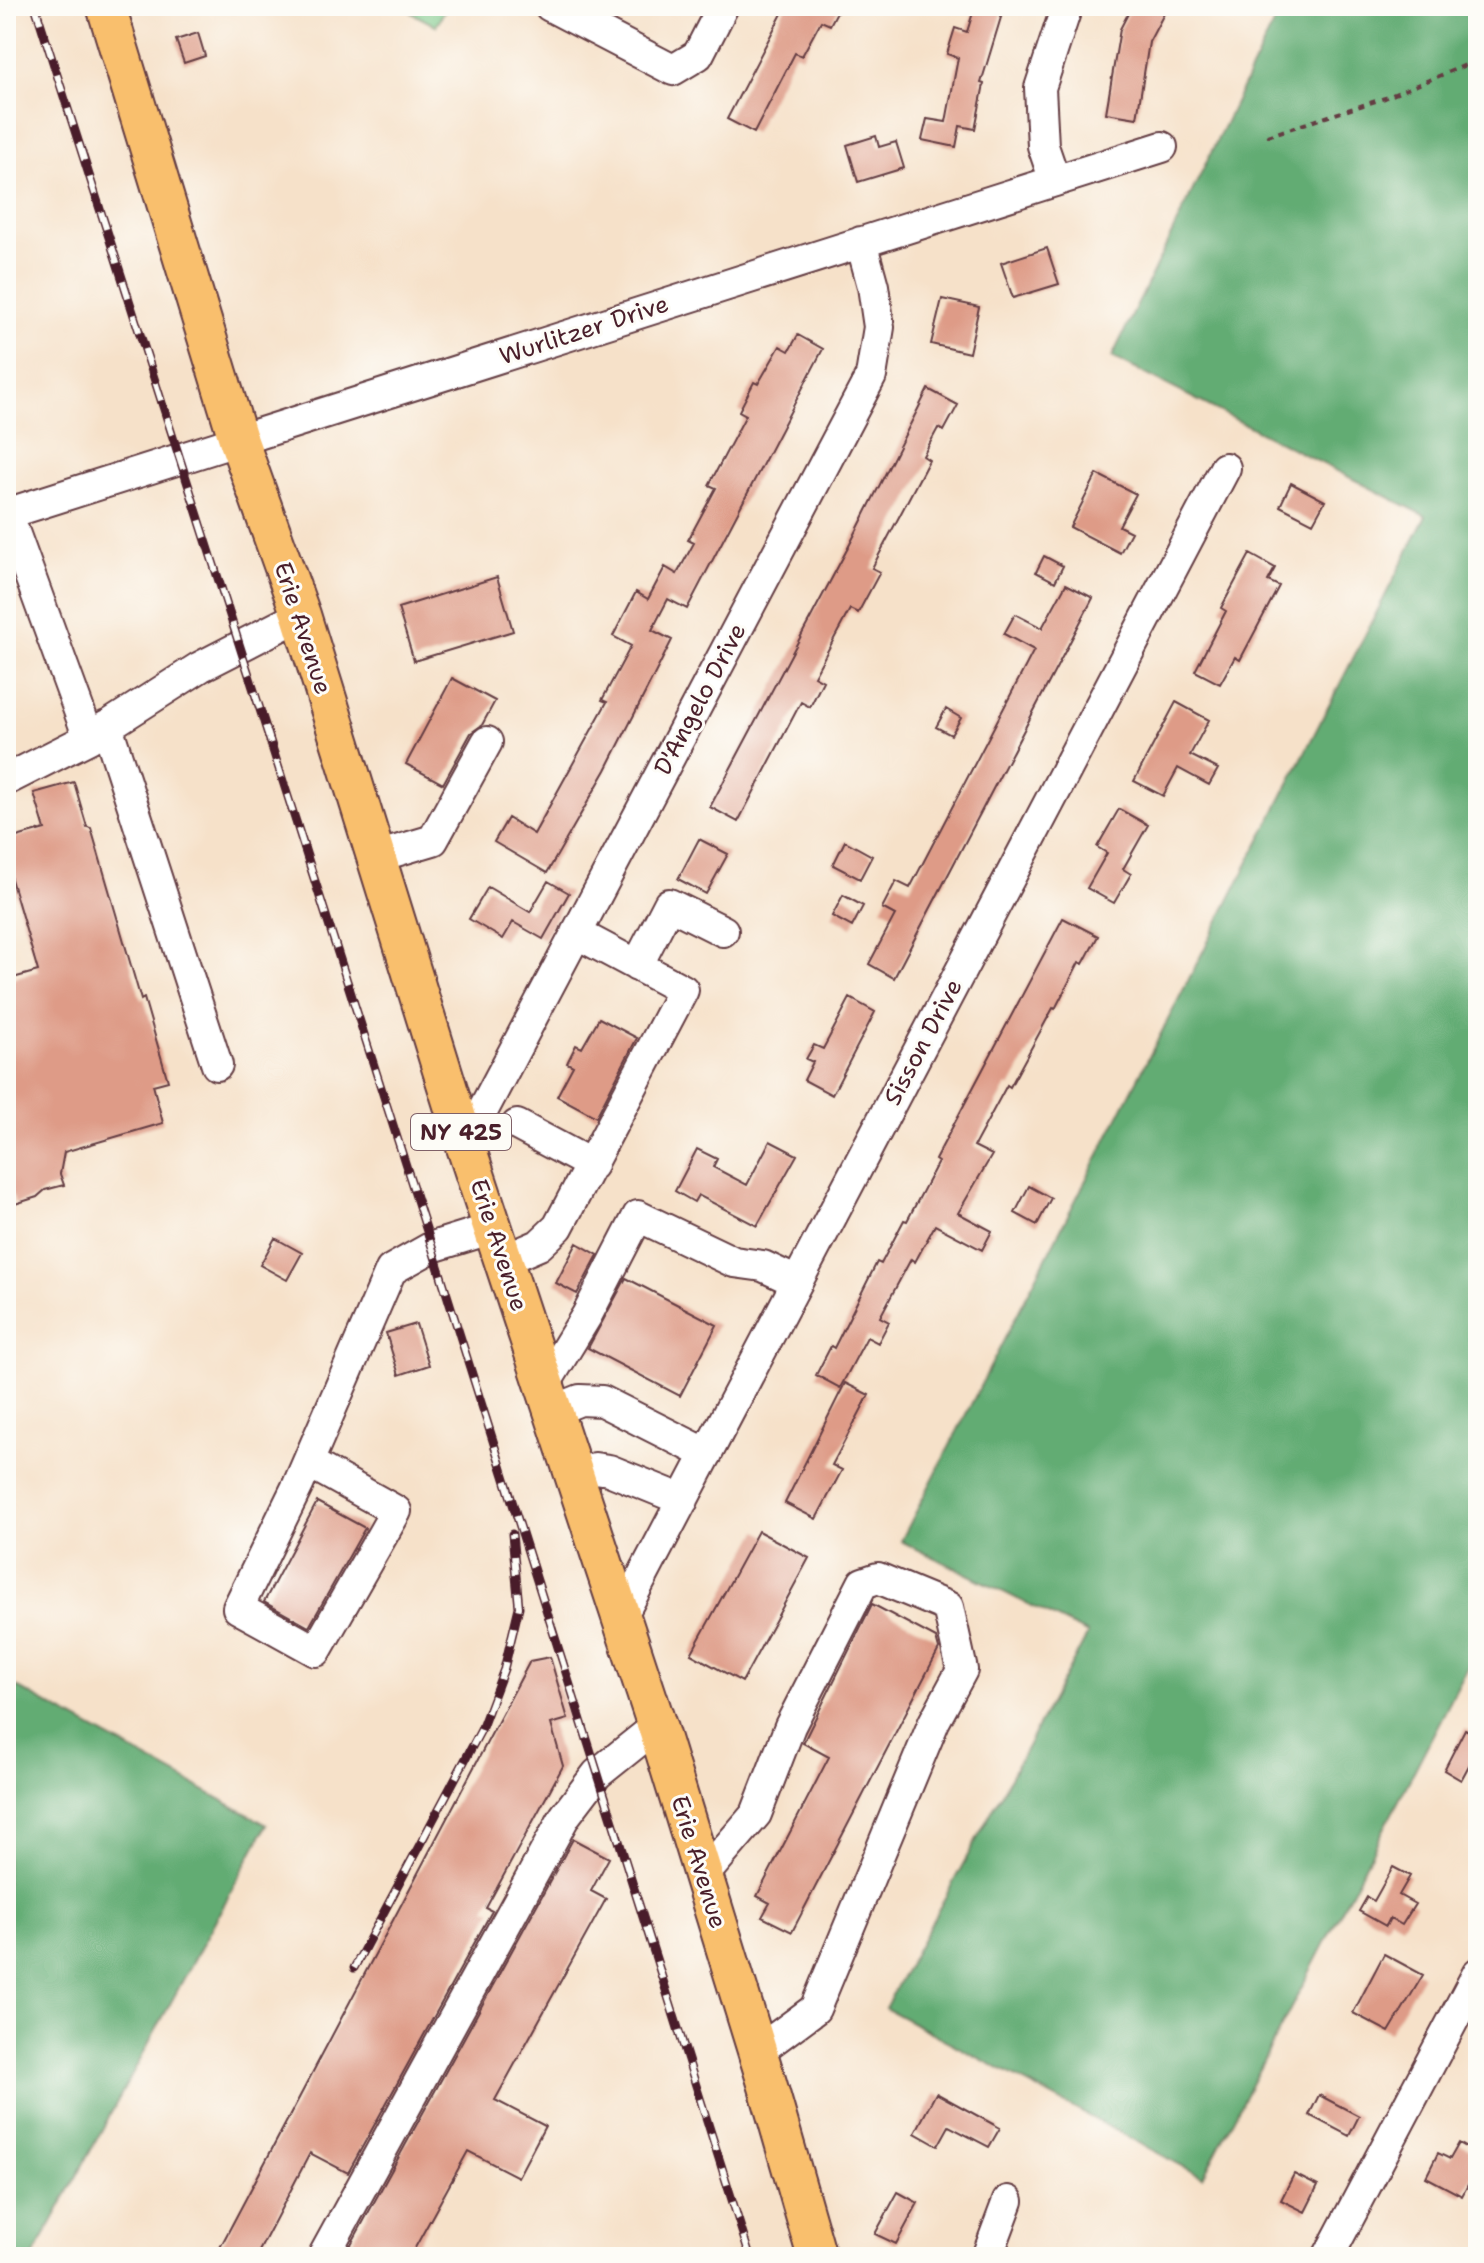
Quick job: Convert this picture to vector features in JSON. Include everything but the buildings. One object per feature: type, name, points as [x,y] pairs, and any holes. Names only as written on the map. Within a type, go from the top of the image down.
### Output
[{"type":"main road","name":"Erie Avenue","points":[[106,6],[238,439],[301,615],[465,1144],[657,1726],[817,2257]]},
{"type":"street","points":[[550,6],[673,70],[698,55],[723,6]]},
{"type":"street","points":[[1055,181],[1043,146],[1040,88],[1067,6]]},
{"type":"street","name":"Wurlitzer Drive","points":[[7,513],[1162,147]]},
{"type":"street","name":"D'Angelo Drive","points":[[465,1144],[871,376],[879,327],[873,286],[861,242]]},
{"type":"street","name":"Sisson Drive","points":[[621,1617],[1225,468]]},
{"type":"street","points":[[7,513],[98,732],[217,1065]]},
{"type":"street","points":[[6,780],[98,732],[200,667],[301,615]]},
{"type":"street","points":[[376,857],[433,840],[487,742]]},
{"type":"street","points":[[637,966],[669,904],[723,931]]},
{"type":"street","points":[[308,1462],[396,1511],[316,1651],[238,1608],[308,1462],[391,1270],[432,1247],[539,1245],[558,1227],[683,990],[576,933]]},
{"type":"street","points":[[517,1125],[592,1165]]},
{"type":"street","points":[[707,1454],[602,1401],[549,1398],[638,1216],[734,1262],[763,1266],[797,1282]]},
{"type":"street","points":[[574,1474],[595,1468],[609,1470],[683,1500]]},
{"type":"street","points":[[703,1876],[756,1814],[790,1726],[863,1583],[878,1578],[948,1607],[962,1670],[934,1722],[815,2009],[757,2052]]},
{"type":"street","points":[[323,2257],[565,1816],[597,1774],[657,1726]]},
{"type":"street","points":[[1328,2257],[1478,1973]]},
{"type":"street","points":[[987,2257],[1008,2201]]},
{"type":"path","points":[[1267,136],[1385,98],[1478,60]]},
{"type":"green space","points":[[416,6],[447,6],[436,26],[412,13]]},
{"type":"green space","points":[[1282,6],[1478,6],[1478,1648],[1203,2177],[885,2008],[1088,1634],[901,1541],[1426,516],[1112,357]]},
{"type":"green space","points":[[6,1681],[267,1825],[33,2257],[6,2257]]},
{"type":"railway","points":[[35,6],[432,1247],[750,2257]]},
{"type":"railway","points":[[354,1968],[481,1730],[504,1669],[519,1607],[512,1534]]}]
